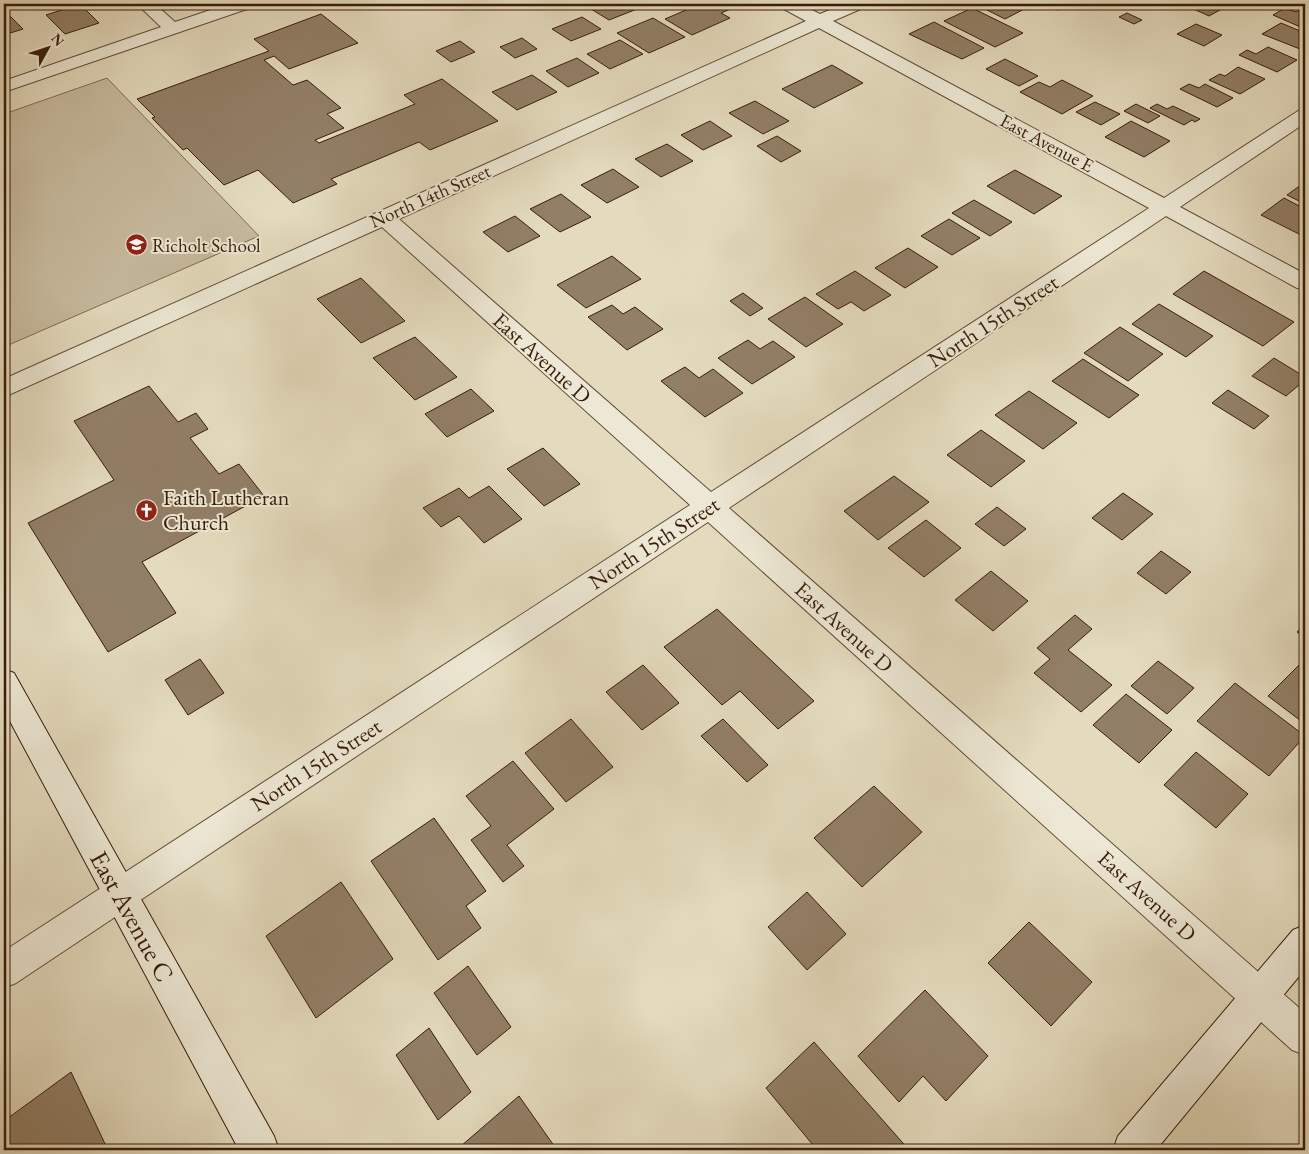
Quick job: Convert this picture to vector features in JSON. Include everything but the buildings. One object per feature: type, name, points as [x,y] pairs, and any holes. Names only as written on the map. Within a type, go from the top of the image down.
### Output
[{"type":"street","points":[[145,4],[172,28]]},
{"type":"street","points":[[4,87],[244,4]]},
{"type":"street","name":"East Avenue E","points":[[788,4],[1305,283]]},
{"type":"street","name":"North 14th Street","points":[[4,389],[857,4]]},
{"type":"street","name":"North 15th Street","points":[[4,971],[1305,115]]},
{"type":"street","name":"East Avenue D","points":[[384,217],[1305,1037]]},
{"type":"street","name":"East Avenue C","points":[[4,682],[260,1150]]},
{"type":"street","points":[[1132,1150],[1305,942]]},
{"type":"shaded area","points":[[107,78],[259,236],[4,347],[4,114]]},
{"type":"place","name":"Richolt School","points":[[136,245]]},
{"type":"place","name":"Faith Lutheran Church","points":[[147,510]]}]
